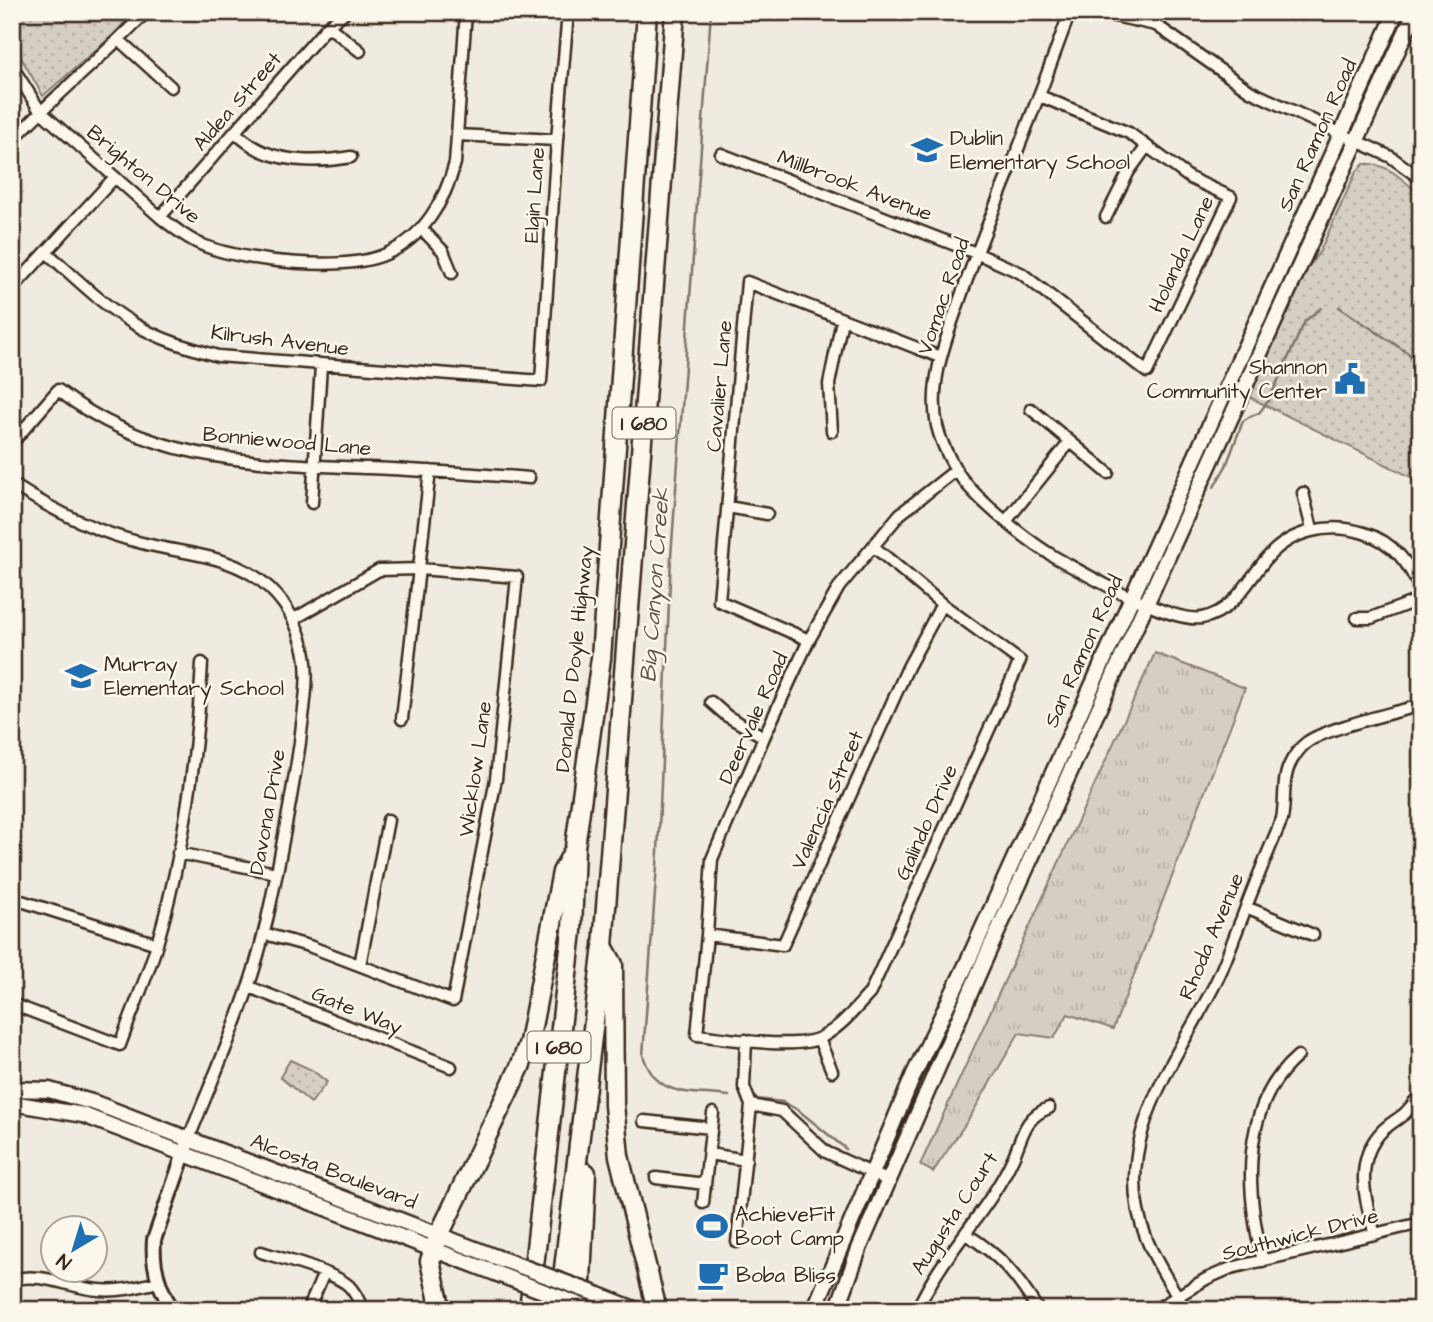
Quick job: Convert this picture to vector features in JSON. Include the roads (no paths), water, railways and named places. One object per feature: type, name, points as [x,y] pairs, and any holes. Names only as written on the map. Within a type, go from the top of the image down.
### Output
[{"type":"highway","name":"Donald D Doyle Highway","points":[[530,1310],[572,931],[575,847],[601,659],[648,12]]},
{"type":"highway","name":"I 680","points":[[559,1310],[603,946],[676,12]]},
{"type":"highway","points":[[441,1310],[430,1261],[436,1242],[520,1067],[529,1042],[562,872],[575,847]]},
{"type":"highway","points":[[603,946],[613,964],[614,1105],[620,1156],[657,1310]]},
{"type":"highway","points":[[580,1310],[585,1181],[594,1074],[590,1041]]},
{"type":"main road","name":"San Ramon Road","points":[[814,1310],[914,1074],[968,961],[1396,12]]},
{"type":"main road","name":"San Ramon Road","points":[[837,1310],[859,1249],[981,968],[1415,12]]},
{"type":"main road","name":"Alcosta Boulevard","points":[[12,1089],[49,1090],[95,1103],[189,1138],[436,1242],[495,1273],[593,1310]]},
{"type":"main road","name":"Alcosta Boulevard","points":[[12,1103],[83,1115],[184,1155],[436,1242],[496,1257],[638,1310]]},
{"type":"street","points":[[12,141],[40,111],[146,12]]},
{"type":"street","name":"Aldea Street","points":[[160,217],[328,26],[345,12]]},
{"type":"street","name":"Brighton Drive","points":[[12,66],[40,111],[160,217],[203,246],[228,254],[279,261],[360,261],[385,255],[404,243],[436,210],[449,185],[455,163],[466,12]]},
{"type":"street","name":"Elgin Lane","points":[[541,381],[568,12]]},
{"type":"street","name":"Vomac Road","points":[[1070,12],[1040,96],[976,253],[940,357],[935,392],[937,426],[956,470],[974,492],[1047,552],[1131,596],[1186,618],[1211,615],[1226,608],[1283,543],[1312,529]]},
{"type":"street","points":[[1096,12],[1156,25],[1250,91],[1391,157],[1421,179]]},
{"type":"street","points":[[328,26],[360,51]]},
{"type":"street","points":[[119,40],[171,87]]},
{"type":"street","name":"Holanda Lane","points":[[1040,96],[1129,133],[1190,178],[1231,197],[1147,372]]},
{"type":"street","points":[[234,132],[261,151],[279,156],[328,161],[351,158]]},
{"type":"street","points":[[457,135],[557,140]]},
{"type":"street","points":[[1106,217],[1129,171],[1147,146]]},
{"type":"street","name":"Millbrook Avenue","points":[[721,154],[1021,273],[1147,372]]},
{"type":"street","points":[[12,289],[115,177]]},
{"type":"street","points":[[421,228],[443,251],[452,273]]},
{"type":"street","name":"Kilrush Avenue","points":[[46,252],[106,305],[137,326],[174,343],[218,356],[541,381]]},
{"type":"street","name":"Cavalier Lane","points":[[809,640],[719,601],[747,282],[940,357]]},
{"type":"street","points":[[832,431],[829,384],[842,320]]},
{"type":"street","points":[[313,503],[321,366]]},
{"type":"street","name":"Bonniewood Lane","points":[[12,443],[58,390],[82,409],[122,429],[205,456],[528,478]]},
{"type":"street","points":[[1031,410],[1108,473]]},
{"type":"street","points":[[1007,520],[1069,443]]},
{"type":"street","name":"Deervale Road","points":[[697,1035],[712,859],[764,737],[809,640],[839,587],[900,514],[956,470]]},
{"type":"street","points":[[402,719],[430,471]]},
{"type":"street","name":"Davona Drive","points":[[12,484],[38,500],[111,534],[228,562],[253,575],[275,593],[294,619],[305,654],[305,696],[295,779],[265,934],[249,986],[189,1138],[153,1240],[158,1282],[173,1310]]},
{"type":"street","points":[[1303,493],[1312,529],[1349,528],[1385,542],[1410,568],[1421,592]]},
{"type":"street","points":[[728,507],[767,514]]},
{"type":"street","name":"Galindo Drive","points":[[697,1035],[785,1044],[819,1039],[844,1022],[870,993],[1020,661],[942,604],[873,546]]},
{"type":"street","name":"Wicklow Lane","points":[[265,934],[360,964],[453,1001],[496,779],[517,577],[420,569],[379,570],[294,619]]},
{"type":"street","points":[[1357,618],[1371,618],[1421,599]]},
{"type":"street","name":"Valencia Street","points":[[707,935],[783,945],[908,667],[942,604]]},
{"type":"street","points":[[12,1004],[120,1045],[157,944],[178,853],[198,732],[202,663]]},
{"type":"street","points":[[711,702],[727,716],[764,737]]},
{"type":"street","name":"Rhoda Avenue","points":[[1186,1310],[1146,1238],[1135,1195],[1135,1162],[1141,1131],[1154,1096],[1217,980],[1282,819],[1284,783],[1291,761],[1306,743],[1325,733],[1421,705]]},
{"type":"street","points":[[360,964],[388,820]]},
{"type":"street","points":[[178,853],[276,873]]},
{"type":"street","points":[[12,898],[157,944]]},
{"type":"street","points":[[1246,907],[1313,935]]},
{"type":"street","name":"Gate Way","points":[[249,986],[452,1068]]},
{"type":"street","points":[[819,1039],[832,1071]]},
{"type":"street","points":[[737,1242],[751,1105],[744,1087],[746,1040]]},
{"type":"street","points":[[1263,1261],[1250,1187],[1253,1144],[1257,1123],[1274,1083],[1297,1056]]},
{"type":"street","points":[[1375,1235],[1363,1183],[1364,1161],[1369,1148],[1383,1130],[1407,1114],[1415,1101]]},
{"type":"street","points":[[751,1105],[782,1111],[826,1152],[889,1181]]},
{"type":"street","name":"Augusta Court","points":[[917,1310],[1003,1178],[1031,1117],[1049,1108]]},
{"type":"street","points":[[703,1203],[713,1114]]},
{"type":"street","points":[[644,1121],[711,1128]]},
{"type":"street","points":[[709,1154],[746,1160]]},
{"type":"street","points":[[656,1178],[705,1184]]},
{"type":"street","name":"Southwick Drive","points":[[1155,1310],[1177,1295],[1231,1268],[1421,1223]]},
{"type":"street","points":[[966,1234],[1009,1266],[1038,1310]]},
{"type":"street","points":[[261,1252],[324,1273],[347,1284],[357,1295],[363,1310]]},
{"type":"street","points":[[308,1310],[324,1273]]},
{"type":"street","points":[[12,1280],[43,1278],[72,1286],[123,1290],[158,1282]]},
{"type":"waterway","name":"Big Canyon Creek","points":[[711,12],[671,557],[658,852],[643,1055],[649,1069],[666,1086],[689,1092],[729,1096]]},
{"type":"waterway","points":[[1339,307],[1408,353],[1421,373]]},
{"type":"waterway","points":[[1214,487],[1226,466],[1243,421],[1259,413],[1269,400],[1305,321],[1321,308]]},
{"type":"waterway","name":"Big Canyon Creek","points":[[756,1099],[783,1102],[798,1110],[846,1149]]},
{"type":"waterway","name":"Big Canyon Creek","points":[[944,1300],[949,1310]]},
{"type":"place","name":"Dublin Elementary School","points":[[927,150]]},
{"type":"place","name":"Shannon Community Center","points":[[1350,379]]},
{"type":"place","name":"Murray Elementary School","points":[[81,676]]},
{"type":"place","name":"AchieveFit Boot Camp","points":[[712,1226]]},
{"type":"place","name":"Boba Bliss","points":[[713,1275]]}]
